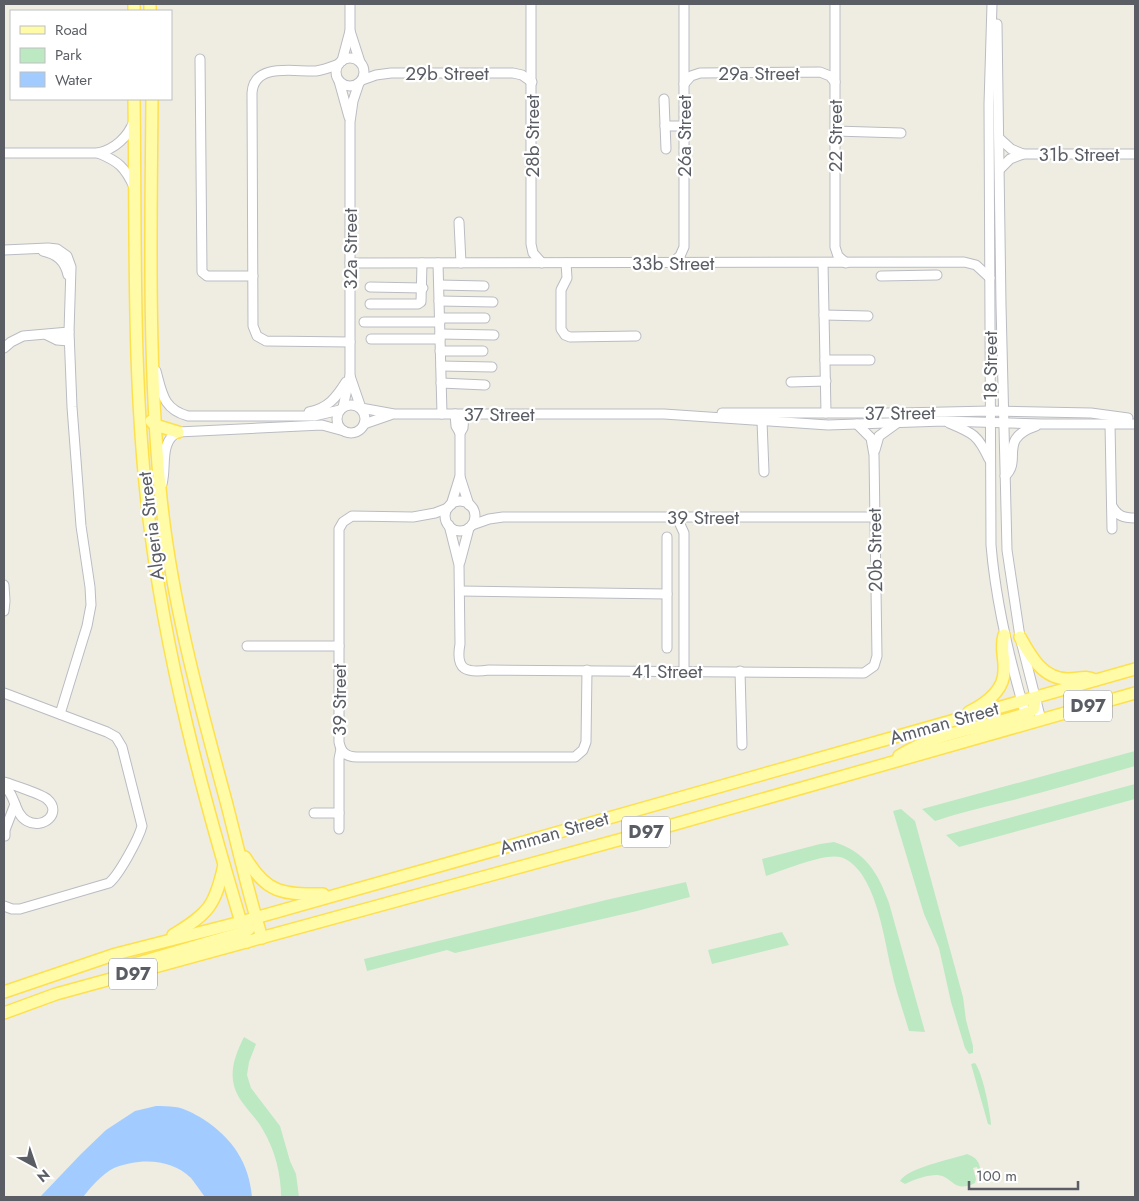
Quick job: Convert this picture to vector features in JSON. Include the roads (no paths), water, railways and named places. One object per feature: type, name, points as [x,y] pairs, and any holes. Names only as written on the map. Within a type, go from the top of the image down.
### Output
[{"type":"main road","name":"Algeria Street","points":[[134,100],[136,336],[141,436],[152,550],[164,625],[179,692],[224,863],[249,935]]},
{"type":"main road","name":"Algeria Street","points":[[152,100],[152,355],[160,489],[182,633],[201,712],[257,921],[249,935]]},
{"type":"main road","points":[[136,221],[141,235],[143,334],[148,415],[155,425],[178,432]]},
{"type":"main road","points":[[959,719],[990,700],[1000,687],[1004,672],[1002,647],[1004,635]]},
{"type":"main road","points":[[1020,637],[1036,664],[1050,674],[1067,679],[1087,677],[1097,681]]},
{"type":"main road","name":"Amman Street","points":[[249,935],[257,921],[340,893],[1135,669]]},
{"type":"main road","name":"Amman Street","points":[[4,1013],[56,994],[119,978],[249,935],[644,833],[890,763],[1027,718],[1041,720],[1135,692]]},
{"type":"main road","points":[[1027,718],[1034,708],[1035,698]]},
{"type":"main road","points":[[238,845],[257,876],[272,888],[293,894],[340,893]]},
{"type":"main road","points":[[163,941],[198,920],[209,908],[217,894],[224,863]]},
{"type":"main road","points":[[257,921],[358,896],[375,884]]},
{"type":"main road","name":"Amman Street","points":[[4,992],[93,960],[163,941],[249,935]]},
{"type":"street","points":[[350,4],[350,31],[341,63],[336,72],[338,80],[348,86],[360,82],[364,69],[350,31]]},
{"type":"street","name":"28b Street","points":[[532,4],[531,244],[533,253],[542,264]]},
{"type":"street","name":"26a Street","points":[[672,264],[680,256],[684,247],[684,4]]},
{"type":"street","name":"22 Street","points":[[835,4],[835,247],[838,256],[846,263]]},
{"type":"street","name":"18 Street","points":[[992,4],[989,104],[992,560],[1004,635],[1027,718]]},
{"type":"street","name":"18 Street","points":[[997,4],[1008,562],[1020,637],[1041,720]]},
{"type":"street","points":[[200,59],[202,272],[207,276],[253,276]]},
{"type":"street","points":[[350,342],[266,341],[255,333],[253,326],[252,93],[253,84],[259,76],[268,72],[317,71],[353,59],[360,62]]},
{"type":"street","name":"29a Street","points":[[684,84],[691,76],[700,73],[820,72],[830,76],[835,82]]},
{"type":"street","name":"29b Street","points":[[360,82],[376,75],[391,73],[512,73],[522,75],[532,82]]},
{"type":"street","name":"32a Street","points":[[338,80],[350,122]]},
{"type":"street","name":"32a Street","points":[[342,408],[350,376],[350,122],[353,101],[360,82]]},
{"type":"street","points":[[664,99],[666,149]]},
{"type":"street","points":[[4,153],[98,153],[111,148],[121,141],[135,118]]},
{"type":"street","points":[[665,126],[684,126]]},
{"type":"street","points":[[835,131],[901,133]]},
{"type":"street","name":"31b Street","points":[[999,138],[1011,149],[1023,154]]},
{"type":"street","points":[[98,153],[122,166],[129,176],[135,191]]},
{"type":"street","name":"31b Street","points":[[1000,169],[1010,159],[1023,154],[1135,154]]},
{"type":"street","points":[[459,222],[461,263]]},
{"type":"street","points":[[4,250],[35,250],[49,253],[59,258],[65,265],[70,282],[69,337],[76,482],[91,596],[87,626],[56,713]]},
{"type":"street","name":"33b Street","points":[[350,263],[672,264],[968,262],[990,278]]},
{"type":"street","points":[[370,304],[418,304],[422,300],[422,263]]},
{"type":"street","points":[[823,263],[826,413]]},
{"type":"street","points":[[908,263],[908,276]]},
{"type":"street","points":[[438,264],[442,414]]},
{"type":"street","points":[[566,264],[567,278],[561,290],[561,328],[564,335],[570,337],[636,336]]},
{"type":"street","points":[[881,276],[937,275]]},
{"type":"street","points":[[439,285],[484,286]]},
{"type":"street","points":[[370,287],[423,288]]},
{"type":"street","points":[[439,301],[493,302]]},
{"type":"street","points":[[824,315],[868,316]]},
{"type":"street","points":[[364,322],[486,318]]},
{"type":"street","points":[[4,348],[19,338],[47,335],[56,332],[69,337]]},
{"type":"street","points":[[371,339],[494,335]]},
{"type":"street","points":[[440,351],[483,351]]},
{"type":"street","points":[[152,355],[164,398],[170,406],[182,414],[194,417],[320,416],[351,404],[361,408],[365,416],[364,424],[355,432],[322,425],[178,432],[172,434],[166,444],[164,476],[160,489]]},
{"type":"street","points":[[825,360],[870,360]]},
{"type":"street","points":[[441,366],[492,368]]},
{"type":"street","points":[[292,416],[326,406],[337,397],[350,376]]},
{"type":"street","name":"32a Street","points":[[350,376],[361,408]]},
{"type":"street","points":[[791,382],[826,381]]},
{"type":"street","points":[[441,384],[485,384]]},
{"type":"street","points":[[342,408],[337,421],[344,431]]},
{"type":"street","name":"37 Street","points":[[361,408],[394,414],[1004,411],[1091,413],[1135,419]]},
{"type":"street","name":"37 Street","points":[[364,424],[394,414]]},
{"type":"street","points":[[459,565],[475,516],[469,505],[460,476],[460,433],[456,426],[460,414]]},
{"type":"street","name":"37 Street","points":[[664,414],[828,425],[944,421],[1135,424]]},
{"type":"street","points":[[762,421],[764,472]]},
{"type":"street","points":[[944,421],[975,436],[980,441],[990,462]]},
{"type":"street","name":"20b Street","points":[[874,455],[879,436],[897,423]]},
{"type":"street","name":"20b Street","points":[[856,424],[871,438],[874,455],[876,644]]},
{"type":"street","points":[[1005,476],[1011,468],[1012,448],[1015,439],[1027,430],[1042,424]]},
{"type":"street","points":[[1110,424],[1112,529],[1125,518]]},
{"type":"street","points":[[460,476],[446,517],[459,565],[460,592],[667,594]]},
{"type":"street","points":[[450,507],[462,502],[469,505]]},
{"type":"street","points":[[1112,506],[1116,512],[1125,518],[1135,518]]},
{"type":"street","name":"39 Street","points":[[450,507],[435,513],[413,517],[352,516],[338,529],[338,742],[345,754],[352,757],[575,757],[583,750],[586,742],[587,670]]},
{"type":"street","name":"39 Street","points":[[471,526],[503,516],[875,518]]},
{"type":"street","points":[[673,517],[681,525],[684,532],[684,671]]},
{"type":"street","points":[[449,525],[461,531],[471,526]]},
{"type":"street","points":[[667,537],[668,646],[684,645]]},
{"type":"street","points":[[667,583],[684,585]]},
{"type":"street","points":[[4,585],[4,611]]},
{"type":"street","name":"41 Street","points":[[460,592],[460,644],[464,657],[469,664],[475,667],[490,670],[846,671],[868,665],[872,660],[876,644]]},
{"type":"street","points":[[247,646],[339,646]]},
{"type":"street","points":[[740,671],[742,745]]},
{"type":"street","points":[[4,693],[107,732],[119,742],[141,816],[141,830],[115,877],[109,883],[20,908],[12,909],[4,906]]},
{"type":"street","points":[[339,829],[339,768],[341,749]]},
{"type":"street","points":[[339,768],[352,757]]},
{"type":"street","points":[[4,782],[44,796],[52,804],[53,813],[50,818],[45,822],[35,824],[26,820],[11,793],[4,786]]},
{"type":"street","points":[[5,838],[6,830],[16,804]]},
{"type":"street","points":[[314,813],[339,813]]},
{"type":"street","points":[[5,838],[15,823],[26,820]]},
{"type":"water","points":[[156,1106],[186,1110],[203,1119],[222,1134],[243,1162],[252,1197],[205,1197],[191,1178],[183,1171],[164,1163],[144,1161],[114,1168],[97,1181],[83,1197],[40,1197],[106,1130],[135,1111]]}]
